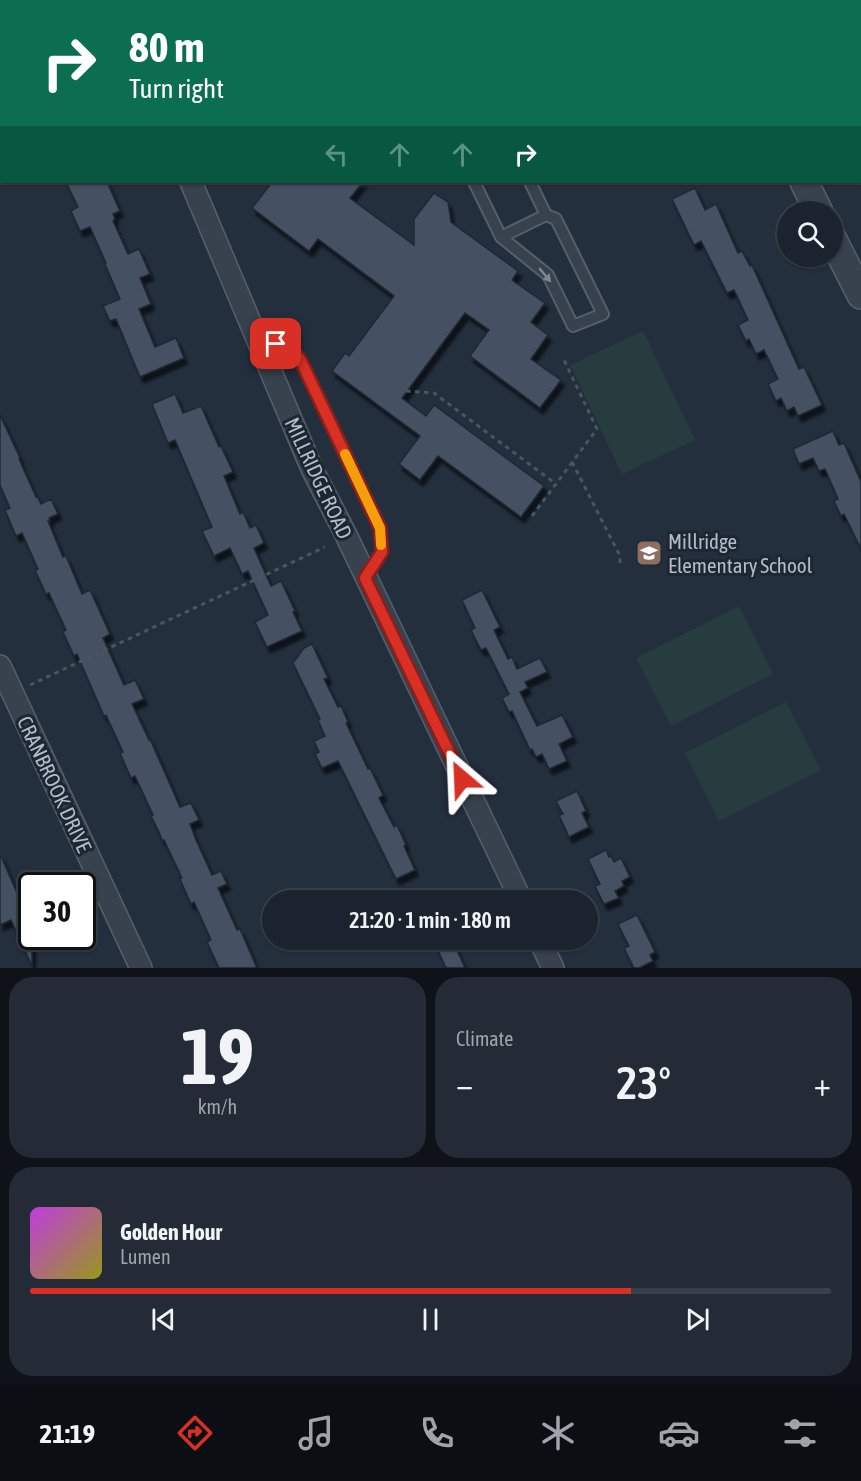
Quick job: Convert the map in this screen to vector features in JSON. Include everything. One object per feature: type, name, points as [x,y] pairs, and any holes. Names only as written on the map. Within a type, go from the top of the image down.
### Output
[{"type":"street","name":"MILLRIDGE ROAD","points":[[191,183],[312,469],[516,890]]},
{"type":"street","points":[[804,183],[814,201]]},
{"type":"street","points":[[843,260],[861,295]]},
{"type":"street","name":"CRANBROOK DRIVE","points":[[0,666],[141,968]]},
{"type":"street","points":[[544,950],[553,968]]},
{"type":"lane","points":[[474,183],[501,237],[548,275],[573,326],[603,314],[556,219],[546,215],[530,183]]},
{"type":"lane","points":[[501,237],[546,215]]},
{"type":"lane","points":[[260,345],[281,345],[292,350],[300,359],[380,528],[382,552],[365,578]]},
{"type":"path","points":[[532,516],[597,429],[564,360]]},
{"type":"path","points":[[406,391],[434,393],[556,484]]},
{"type":"path","points":[[572,462],[620,556],[620,567]]},
{"type":"path","points":[[30,686],[326,546]]},
{"type":"green space","points":[[643,331],[695,440],[622,474],[570,365]]},
{"type":"green space","points":[[739,606],[773,674],[671,726],[636,658]]},
{"type":"green space","points":[[786,702],[821,770],[719,821],[685,753]]},
{"type":"building","points":[[66,183],[107,183],[120,211],[113,214],[115,219],[113,221],[128,254],[139,249],[150,274],[140,278],[151,304],[139,309],[155,347],[176,338],[184,358],[140,377],[116,319],[110,321],[103,306],[120,299],[90,227],[80,231],[71,211],[78,207]]},
{"type":"building","points":[[271,183],[362,183],[350,198],[414,245],[414,219],[434,193],[448,202],[451,222],[518,271],[512,280],[545,303],[531,322],[548,335],[531,359],[561,380],[540,408],[470,356],[489,330],[465,313],[402,398],[426,416],[434,405],[544,486],[521,517],[438,456],[420,480],[399,464],[420,436],[332,371],[345,353],[349,356],[394,296],[318,239],[309,251],[252,208]]},
{"type":"building","points":[[695,188],[705,210],[716,204],[738,253],[742,251],[750,266],[752,265],[799,369],[804,367],[822,405],[798,416],[794,407],[787,411],[781,398],[776,401],[768,384],[778,379],[764,350],[756,354],[749,339],[746,341],[738,325],[748,320],[734,290],[727,293],[701,241],[694,245],[672,199]]},
{"type":"building","points":[[175,394],[183,413],[201,406],[233,472],[224,476],[240,514],[243,512],[250,528],[256,525],[264,543],[254,548],[271,586],[281,581],[295,611],[293,612],[302,631],[267,647],[255,622],[268,615],[248,571],[242,574],[230,548],[214,556],[202,531],[212,527],[175,440],[168,443],[152,404]]},
{"type":"building","points":[[0,415],[36,497],[41,504],[51,499],[58,514],[49,518],[50,521],[48,521],[82,594],[90,590],[110,634],[103,638],[124,685],[135,680],[144,699],[132,704],[180,807],[191,803],[199,820],[190,824],[196,840],[212,875],[221,871],[227,884],[218,888],[237,930],[240,929],[257,968],[219,968],[207,942],[211,940],[194,902],[191,904],[180,879],[182,878],[162,840],[135,776],[131,778],[120,753],[123,752],[106,715],[104,716],[77,654],[74,656],[63,632],[66,630],[49,593],[46,594],[35,570],[38,569],[22,533],[16,536],[5,510],[10,508],[0,485]]},
{"type":"building","points":[[833,431],[839,445],[844,443],[861,482],[861,549],[844,514],[841,516],[834,501],[838,499],[825,469],[819,471],[813,458],[799,464],[793,449]]},
{"type":"building","points":[[482,590],[500,627],[494,630],[508,659],[512,657],[517,669],[540,658],[547,672],[525,682],[528,688],[520,692],[537,726],[562,715],[573,737],[559,744],[567,761],[549,769],[542,754],[536,757],[532,749],[530,750],[512,711],[509,712],[502,698],[509,694],[486,648],[481,650],[471,630],[475,628],[462,600]]},
{"type":"building","points":[[312,644],[328,678],[324,679],[338,707],[341,706],[348,722],[346,723],[383,795],[379,798],[394,827],[397,825],[415,870],[396,879],[338,761],[322,768],[315,754],[319,752],[314,741],[325,736],[318,720],[320,719],[293,663],[304,648]]},
{"type":"building","points":[[577,791],[586,811],[582,813],[589,827],[569,837],[559,815],[563,814],[556,801]]},
{"type":"building","points":[[606,850],[614,862],[621,858],[630,877],[622,881],[624,886],[615,891],[619,898],[604,904],[595,886],[600,884],[588,859]]},
{"type":"building","points":[[0,854],[18,895],[18,935],[11,920],[0,925]]},
{"type":"building","points":[[637,915],[655,952],[650,955],[653,961],[634,968],[624,948],[629,946],[618,924]]},
{"type":"building","points":[[25,950],[32,950],[32,966]]},
{"type":"building","points":[[438,950],[457,950],[465,968],[446,968]]},
{"type":"slow traffic","points":[[345,454],[380,528],[381,545]]},
{"type":"place","name":"Millridge Elementary School","points":[[649,553]]},
{"type":"route","points":[[276,344],[292,350],[300,359],[380,528],[382,552],[365,578],[462,779]]}]
